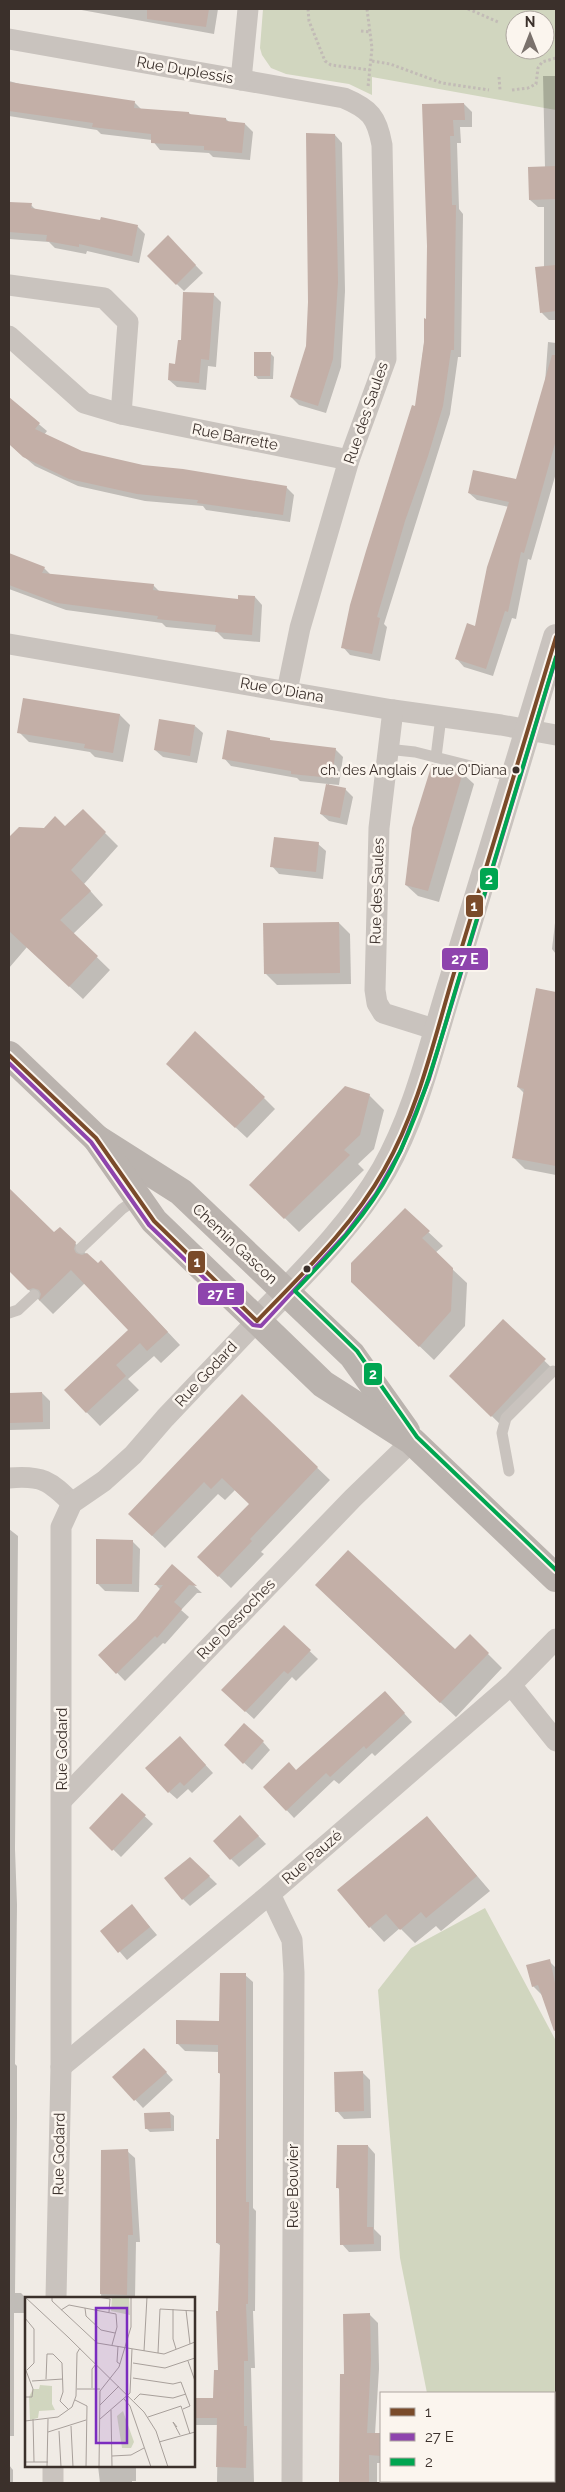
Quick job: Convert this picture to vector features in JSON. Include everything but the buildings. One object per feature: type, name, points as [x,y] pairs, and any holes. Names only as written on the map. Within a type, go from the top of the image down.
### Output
[{"type":"main road","name":"Chemin Gascon","points":[[9,1055],[96,1138],[181,1192],[286,1291],[352,1355],[412,1441]]},
{"type":"main road","name":"Chemin Gascon","points":[[96,1138],[154,1221],[257,1321],[323,1384],[412,1441],[556,1578]]},
{"type":"street","points":[[241,80],[248,9]]},
{"type":"street","name":"Rue Duplessis","points":[[9,39],[344,98],[364,99]]},
{"type":"street","name":"Rue des Saules","points":[[287,691],[300,628],[349,460],[386,359],[382,145],[380,130],[364,99]]},
{"type":"street","points":[[9,285],[104,298],[128,322],[122,414]]},
{"type":"street","name":"Rue Barrette","points":[[9,336],[84,403],[122,414],[349,460]]},
{"type":"street","name":"Rue Godard","points":[[56,2297],[61,2067],[61,1527],[72,1503],[134,1455],[178,1404],[345,1226],[384,1170],[406,1122],[436,1030],[556,637]]},
{"type":"street","name":"Rue O'Diana","points":[[9,644],[393,710],[556,735]]},
{"type":"street","name":"Rue des Saules","points":[[393,710],[387,749],[377,858],[374,978],[376,998],[379,1009],[383,1013],[436,1030]]},
{"type":"street","name":"Rue Desroches","points":[[62,1800],[353,1498],[412,1441]]},
{"type":"street","points":[[9,1478],[27,1476],[51,1483],[72,1503]]},
{"type":"street","name":"Rue Pauzé","points":[[61,2067],[270,1894],[511,1686],[556,1639]]},
{"type":"street","points":[[511,1686],[556,1741]]},
{"type":"street","name":"Rue Bouvier","points":[[270,1894],[292,1940],[294,1973],[292,2483]]},
{"type":"street","points":[[52,2483],[53,2467]]},
{"type":"lane","points":[[436,757],[441,717]]},
{"type":"lane","points":[[387,749],[436,757],[514,777]]},
{"type":"lane","points":[[81,1248],[138,1198]]},
{"type":"lane","points":[[9,1313],[18,1310],[34,1296]]},
{"type":"lane","points":[[509,1471],[502,1433],[506,1418],[553,1371]]},
{"type":"path","points":[[308,9],[309,21],[320,55],[325,61],[331,64],[370,70]]},
{"type":"path","points":[[364,99],[372,61],[371,32],[367,9]]},
{"type":"path","points":[[468,9],[498,22]]},
{"type":"path","points":[[361,31],[371,32]]},
{"type":"path","points":[[512,90],[528,88],[536,84],[538,68],[542,62],[556,58]]},
{"type":"path","points":[[372,61],[390,64],[442,83],[489,90]]},
{"type":"path","points":[[499,77],[500,90]]},
{"type":"green space","points":[[263,9],[556,9],[556,110],[372,77],[372,95],[349,84],[286,74],[271,68],[262,55],[260,48]]},
{"type":"green space","points":[[485,1908],[556,2041],[556,2483],[444,2483],[555,2482],[555,2392],[427,2392],[400,2258],[378,1990],[411,1948]]},
{"type":"transit line","name":"1","points":[[9,1055],[96,1138],[154,1221],[257,1321],[309,1268],[357,1211],[384,1170],[407,1123],[425,1073],[556,637]]},
{"type":"transit line","name":"2","points":[[556,657],[422,1099],[391,1170],[371,1203],[347,1234],[295,1291],[357,1351],[417,1437],[556,1570]]},
{"type":"transit line","points":[[9,1063],[91,1142],[149,1225],[253,1325],[261,1326],[346,1234],[376,1194],[401,1150],[429,1079],[556,658]]},
{"type":"place","name":"ch. des Anglais / rue O'Diana","points":[[516,770]]}]
